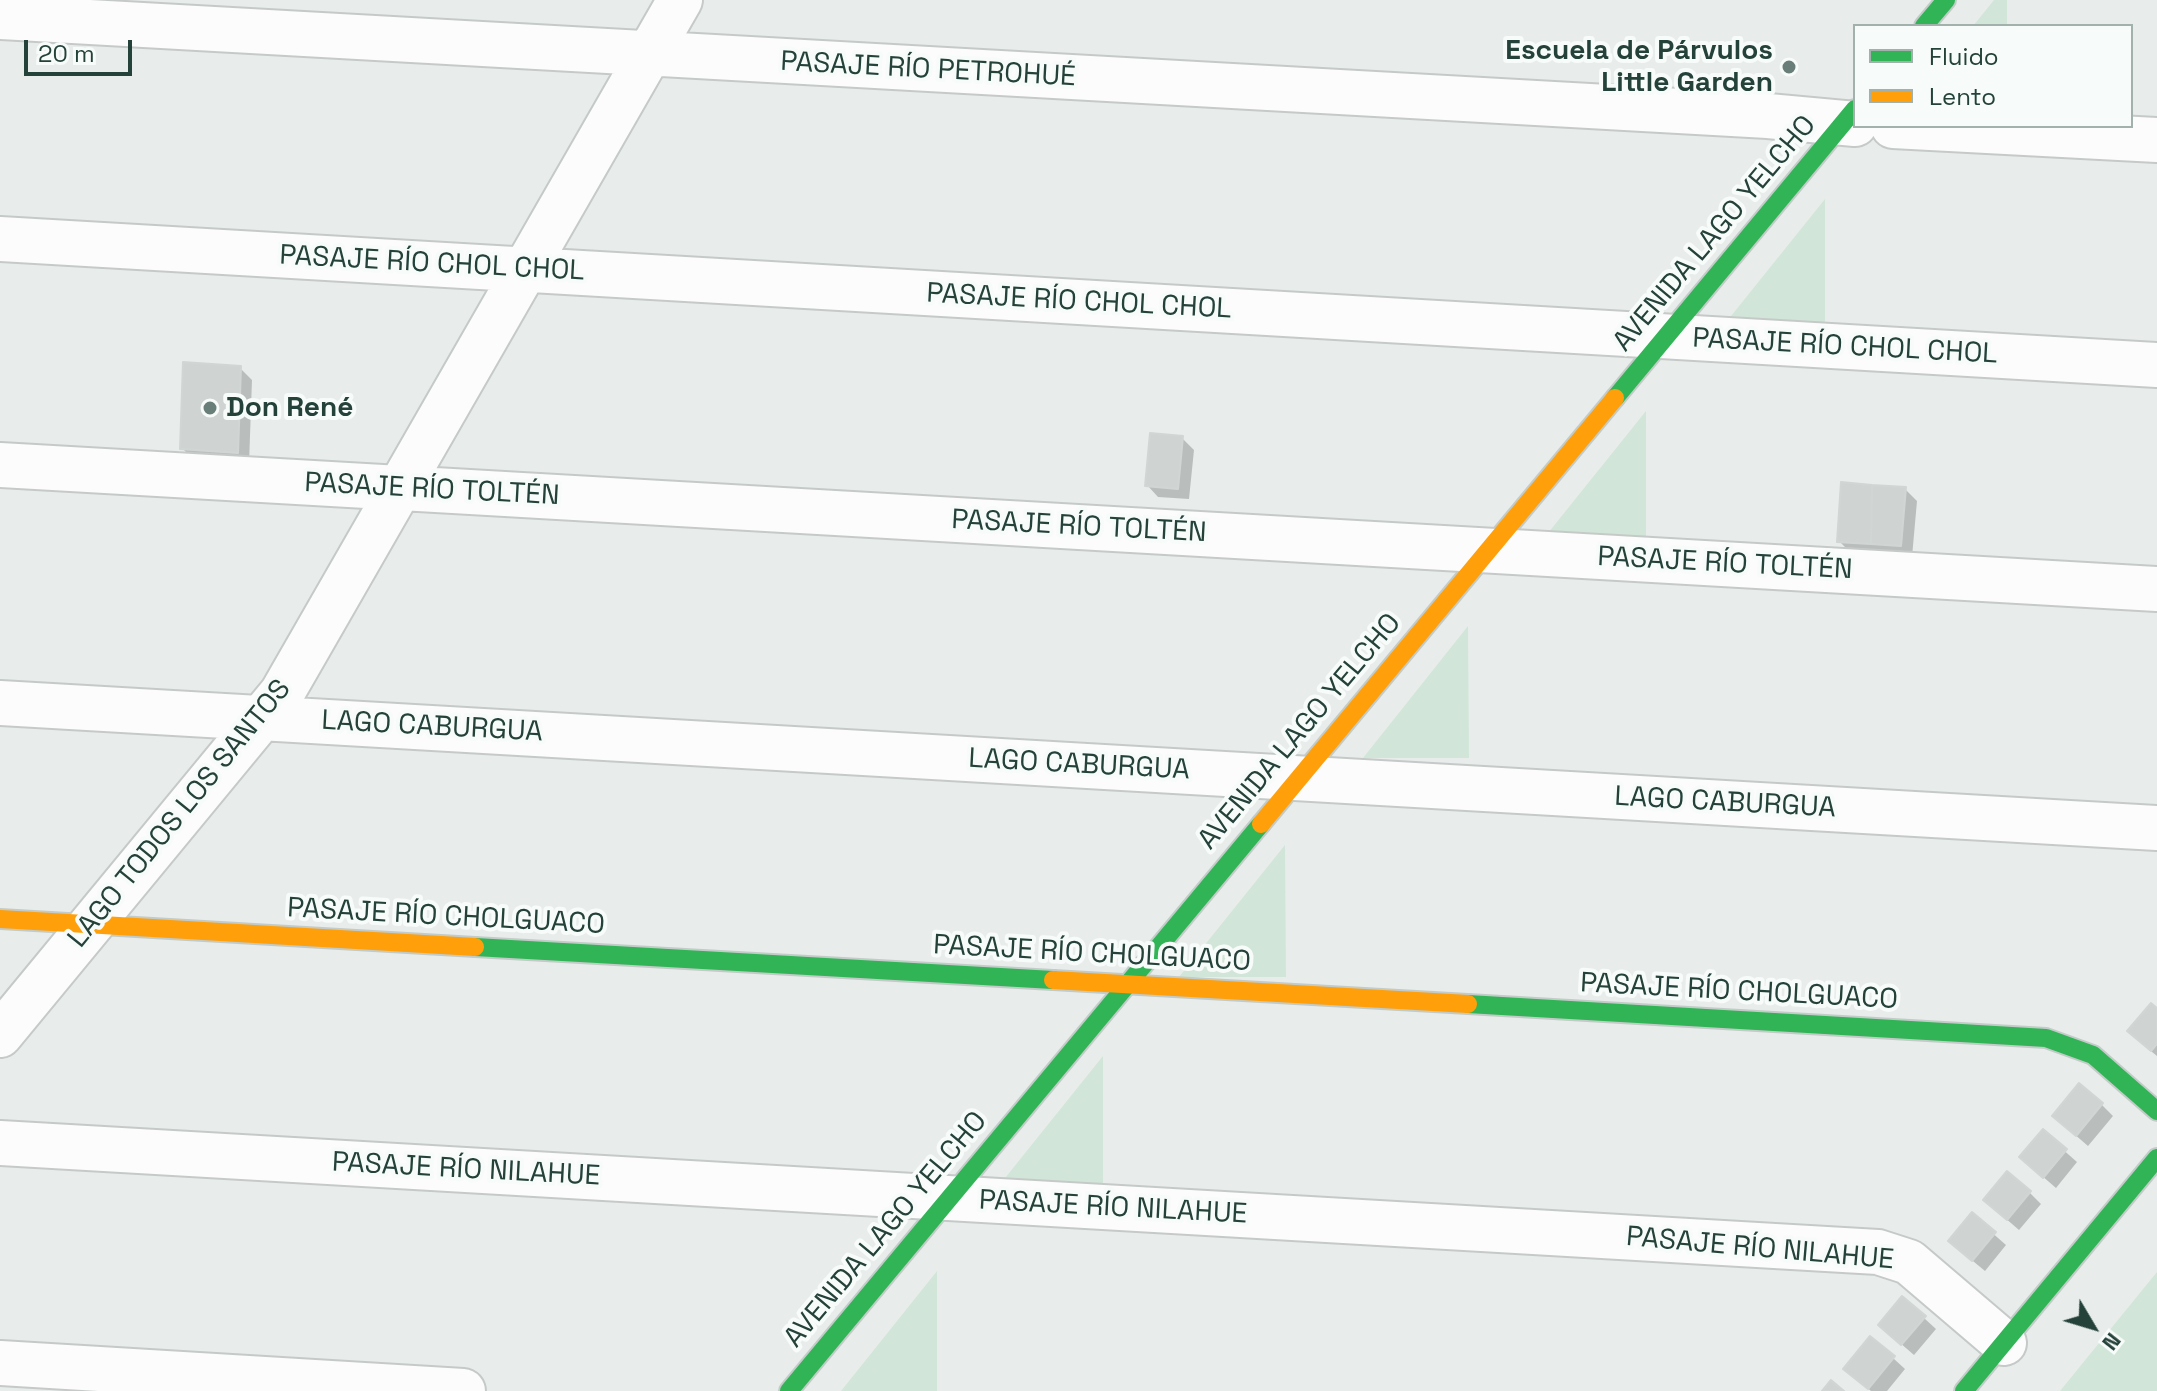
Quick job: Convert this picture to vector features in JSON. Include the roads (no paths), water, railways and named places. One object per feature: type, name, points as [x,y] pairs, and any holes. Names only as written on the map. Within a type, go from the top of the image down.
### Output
[{"type":"street","name":"LAGO TODOS LOS SANTOS","points":[[0,1035],[263,717],[297,667],[680,0]]},
{"type":"street","points":[[1926,24],[1946,0]]},
{"type":"street","name":"PASAJE RÍO PETROHUÉ","points":[[0,17],[1851,119]]},
{"type":"street","name":"AVENIDA LAGO YELCHO","points":[[789,1391],[1666,336],[1851,119]]},
{"type":"street","points":[[1931,128],[2157,140]]},
{"type":"street","name":"PASAJE RÍO CHOL CHOL","points":[[0,239],[2157,365]]},
{"type":"street","name":"PASAJE RÍO TOLTÉN","points":[[0,465],[2157,589]]},
{"type":"street","name":"LAGO CABURGUA","points":[[0,703],[2157,828]]},
{"type":"street","name":"PASAJE RÍO CHOLGUACO","points":[[0,919],[2062,1040],[2092,1053],[2157,1111]]},
{"type":"street","name":"PASAJE RÍO NILAHUE","points":[[0,1143],[1878,1252],[1909,1262],[2004,1343]]},
{"type":"street","points":[[1964,1391],[2157,1158]]},
{"type":"street","points":[[0,1363],[463,1391]]},
{"type":"place","name":"Escuela de Párvulos Little Garden","points":[[1789,67]]},
{"type":"place","name":"Don René","points":[[210,408]]}]
